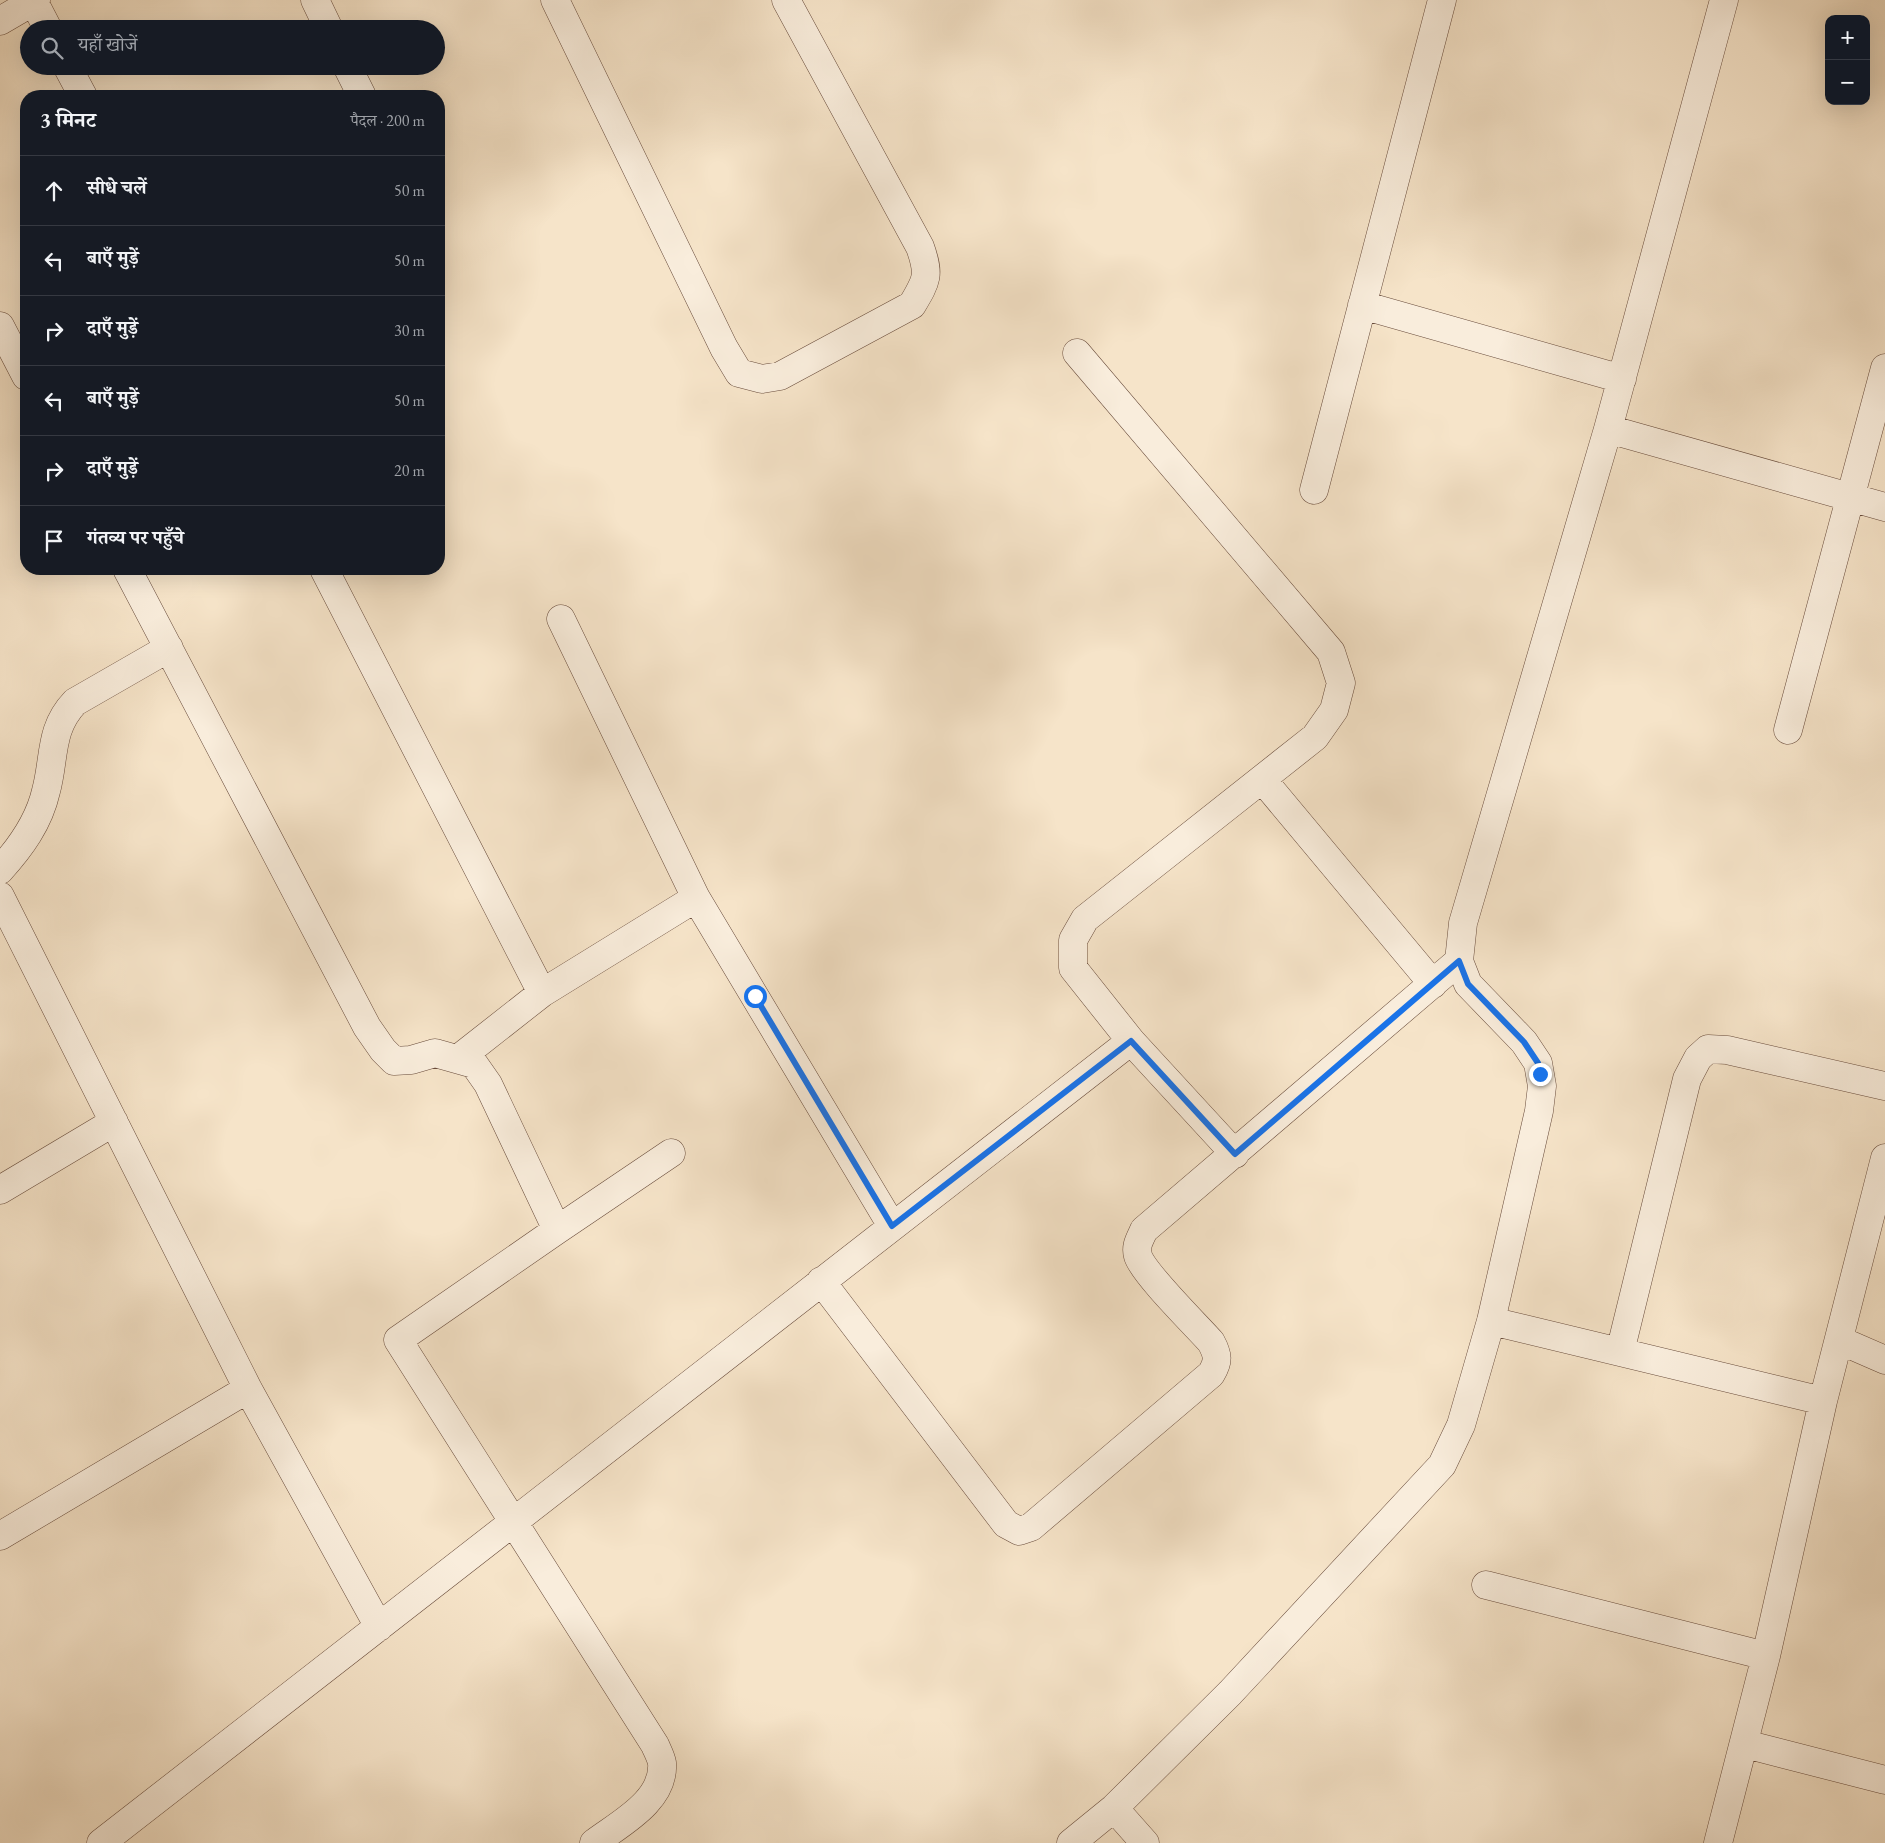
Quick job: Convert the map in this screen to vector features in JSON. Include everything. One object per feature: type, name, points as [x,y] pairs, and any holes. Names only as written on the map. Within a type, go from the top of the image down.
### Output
[{"type":"street","points":[[0,21],[35,0],[44,20]]},
{"type":"street","points":[[316,0],[325,20]]},
{"type":"street","points":[[555,0],[724,348],[739,373],[762,378],[780,376],[912,305],[924,285],[927,267],[920,247],[786,0]]},
{"type":"street","points":[[1314,490],[1442,0]]},
{"type":"street","points":[[1071,1843],[1114,1808],[1230,1692],[1442,1465],[1461,1425],[1491,1321],[1539,1111],[1542,1086],[1538,1063],[1524,1042],[1468,984],[1459,961],[1463,923],[1608,429],[1724,0]]},
{"type":"street","points":[[72,75],[80,90]]},
{"type":"street","points":[[352,75],[359,90]]},
{"type":"street","points":[[1362,305],[1622,379]]},
{"type":"street","points":[[0,326],[20,364]]},
{"type":"street","points":[[1077,353],[1331,652],[1341,683],[1334,710],[1315,737],[1085,919],[1073,940],[1073,968],[1131,1041],[1235,1154]]},
{"type":"street","points":[[1788,730],[1885,368]]},
{"type":"street","points":[[1608,429],[1850,499],[1885,507]]},
{"type":"street","points":[[130,575],[367,1027],[383,1050],[394,1061],[411,1060],[435,1053],[474,1064],[488,1084],[557,1230]]},
{"type":"street","points":[[327,575],[542,993]]},
{"type":"street","points":[[561,619],[696,898],[892,1226]]},
{"type":"street","points":[[0,870],[30,832],[40,811],[46,792],[58,724],[66,711],[75,702],[168,648]]},
{"type":"street","points":[[1262,779],[1433,984]]},
{"type":"street","points":[[0,896],[248,1389],[379,1627]]},
{"type":"street","points":[[458,1059],[542,993],[696,898]]},
{"type":"street","points":[[821,1281],[1006,1524],[1019,1531],[1031,1527],[1211,1374],[1217,1364],[1217,1353],[1211,1342],[1148,1272],[1138,1256],[1137,1244],[1144,1230],[1459,961]]},
{"type":"street","points":[[101,1843],[512,1521],[1131,1041]]},
{"type":"street","points":[[1620,1352],[1687,1079],[1698,1058],[1708,1049],[1727,1050],[1885,1086]]},
{"type":"street","points":[[0,1190],[114,1122]]},
{"type":"street","points":[[594,1843],[652,1798],[659,1782],[662,1763],[655,1745],[398,1340],[671,1153]]},
{"type":"street","points":[[1718,1843],[1766,1656],[1823,1401],[1885,1158]]},
{"type":"street","points":[[1491,1321],[1823,1401]]},
{"type":"street","points":[[1839,1340],[1885,1360]]},
{"type":"street","points":[[0,1536],[248,1389]]},
{"type":"street","points":[[1486,1585],[1766,1656]]},
{"type":"street","points":[[1744,1744],[1885,1780]]},
{"type":"street","points":[[1114,1808],[1145,1843]]},
{"type":"route","points":[[755,996],[892,1226],[1131,1041],[1235,1154],[1459,961],[1468,984],[1524,1042],[1538,1063],[1540,1074]]}]
